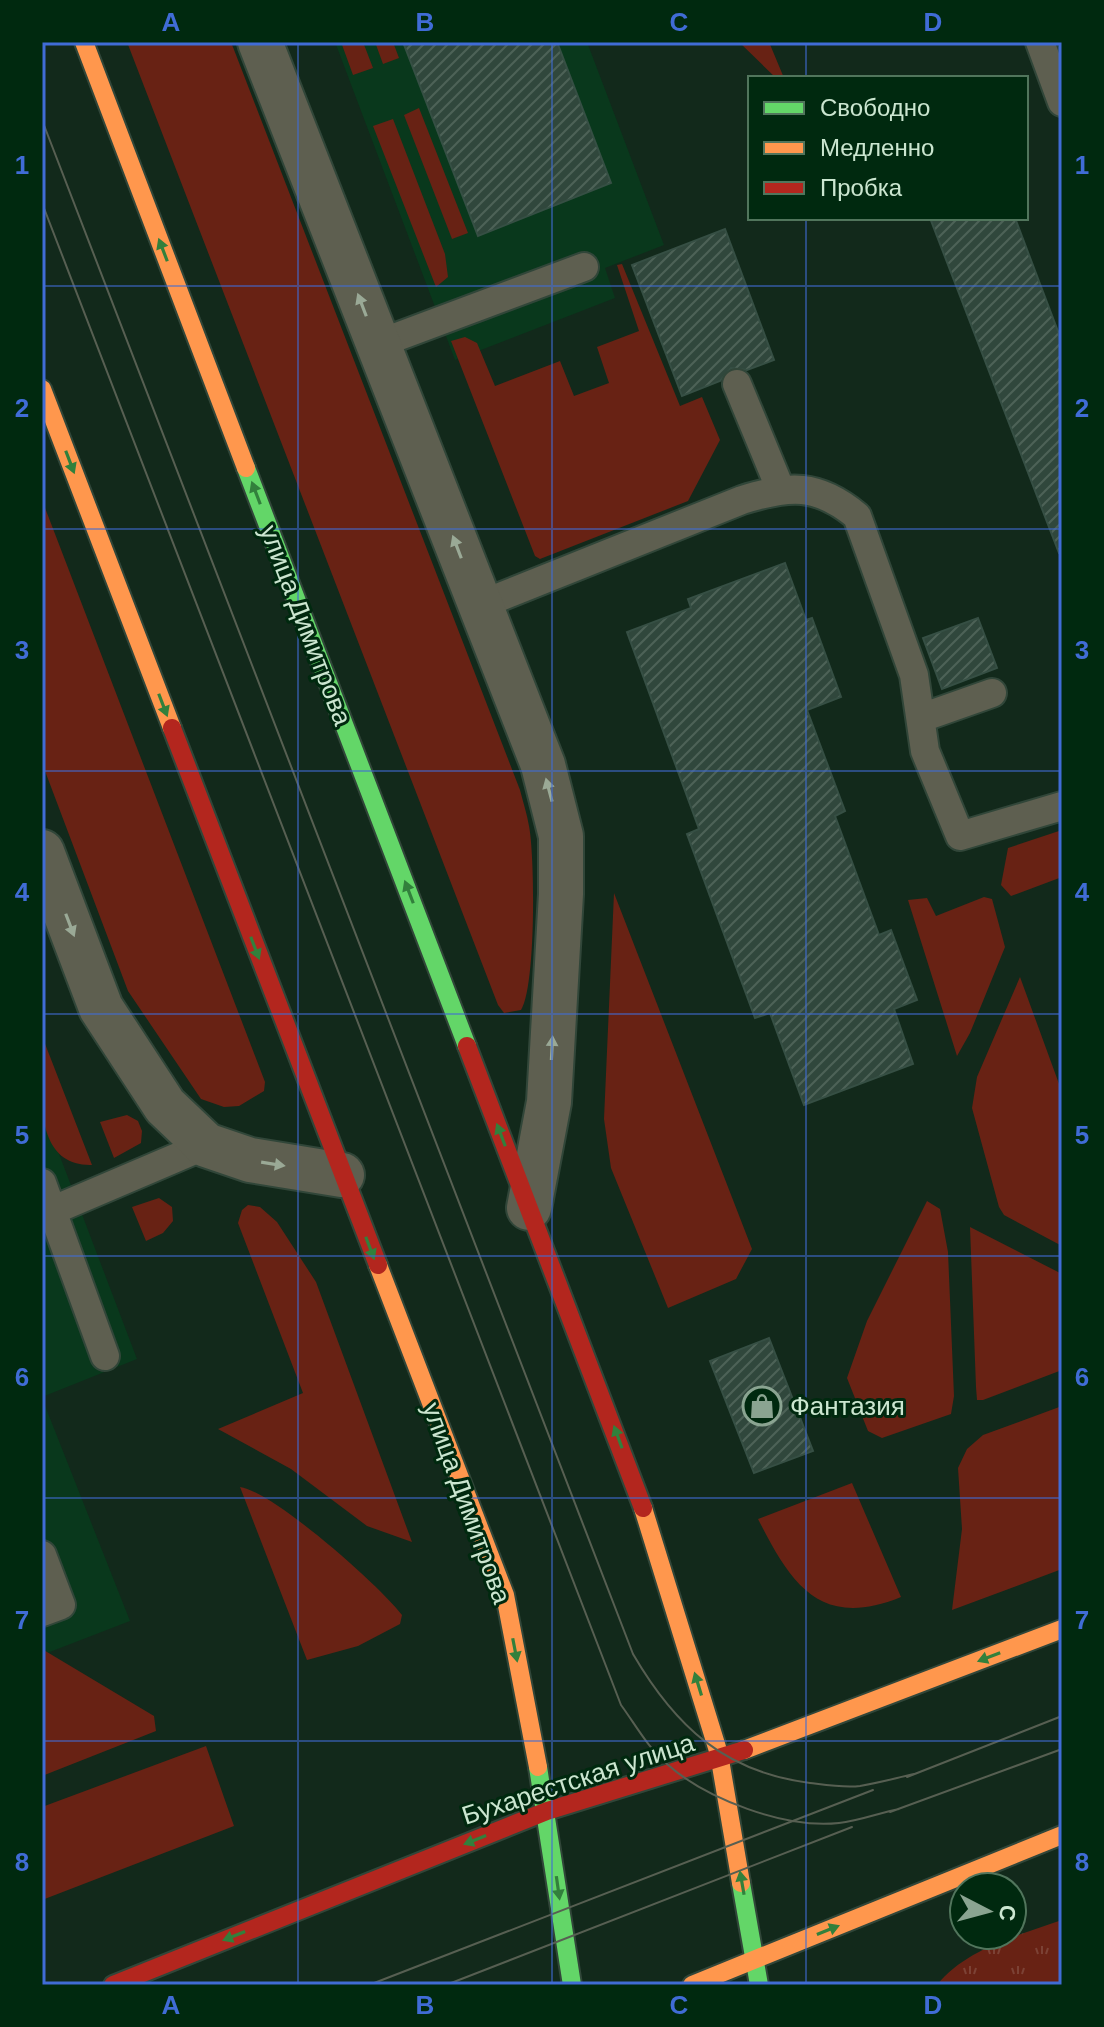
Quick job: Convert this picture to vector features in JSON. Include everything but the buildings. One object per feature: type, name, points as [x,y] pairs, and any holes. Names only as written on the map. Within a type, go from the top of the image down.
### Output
[{"type":"street","name":"улица Димитрова","points":[[84,42],[655,1540],[720,1759],[759,1985]]},
{"type":"street","points":[[260,42],[543,765],[561,836],[549,1102],[529,1208]]},
{"type":"street","name":"улица Димитрова","points":[[42,389],[505,1595],[547,1811],[572,1985]]},
{"type":"street","points":[[42,852],[101,1008],[165,1106],[206,1145],[250,1160],[342,1175]]},
{"type":"street","name":"Бухарестская улица","points":[[113,1985],[547,1811],[720,1759],[1062,1629]]},
{"type":"street","points":[[692,1985],[1062,1835]]},
{"type":"lane","points":[[1040,42],[1062,102]]},
{"type":"lane","points":[[378,344],[584,267]]},
{"type":"lane","points":[[737,384],[780,488]]},
{"type":"lane","points":[[480,605],[742,500],[780,488],[809,489],[837,500],[857,516],[914,675],[925,751],[960,836],[1062,806]]},
{"type":"lane","points":[[921,718],[992,693]]},
{"type":"lane","points":[[47,1213],[206,1145]]},
{"type":"lane","points":[[42,1183],[47,1213],[105,1356]]},
{"type":"lane","points":[[42,1555],[61,1605],[42,1612]]},
{"type":"shaded area","points":[[335,42],[587,42],[664,245],[605,268],[615,298],[455,360]]},
{"type":"shaded area","points":[[42,1109],[137,1359],[42,1397]]},
{"type":"shaded area","points":[[42,1398],[130,1621],[42,1655]]},
{"type":"green space","points":[[127,42],[231,42],[520,790],[529,826],[533,891],[532,950],[526,997],[521,1010],[504,1013],[498,1005]]},
{"type":"green space","points":[[341,42],[363,42],[373,68],[353,75]]},
{"type":"green space","points":[[375,42],[393,42],[399,58],[383,64]]},
{"type":"green space","points":[[739,42],[769,42],[783,76],[774,76]]},
{"type":"green space","points":[[419,108],[468,233],[452,239],[404,115]]},
{"type":"green space","points":[[393,119],[445,254],[448,277],[436,287],[373,126]]},
{"type":"green space","points":[[622,264],[680,406],[702,397],[720,440],[688,501],[540,559],[535,556],[451,341],[465,337],[477,343],[495,386],[560,361],[574,396],[609,383],[597,347],[639,331],[617,265]]},
{"type":"green space","points":[[42,500],[265,1082],[264,1091],[239,1106],[224,1107],[201,1099],[128,991],[42,763]]},
{"type":"green space","points":[[1062,830],[1062,877],[1011,896],[1001,885],[1008,848]]},
{"type":"green space","points":[[614,893],[752,1249],[736,1279],[668,1308],[611,1168],[604,1119]]},
{"type":"green space","points":[[984,897],[992,899],[1005,947],[970,1033],[957,1056],[908,900],[927,898],[936,916]]},
{"type":"green space","points":[[1020,977],[1062,1092],[1062,1246],[1004,1215],[999,1207],[972,1108],[977,1077]]},
{"type":"green space","points":[[42,1036],[92,1165],[71,1162],[57,1151],[48,1136],[41,1095]]},
{"type":"green space","points":[[127,1115],[138,1121],[142,1131],[141,1143],[114,1158],[100,1122]]},
{"type":"green space","points":[[159,1198],[172,1207],[173,1221],[163,1233],[146,1241],[132,1207]]},
{"type":"green space","points":[[927,1201],[940,1209],[948,1252],[954,1396],[951,1414],[882,1438],[868,1431],[847,1378],[867,1321]]},
{"type":"green space","points":[[248,1205],[260,1207],[277,1222],[316,1282],[412,1542],[367,1526],[291,1469],[218,1429],[303,1393],[238,1223],[242,1210]]},
{"type":"green space","points":[[970,1227],[1062,1274],[1062,1370],[983,1400],[977,1400],[976,1387]]},
{"type":"green space","points":[[1062,1406],[1062,1569],[952,1610],[962,1529],[958,1468],[967,1449],[983,1435]]},
{"type":"green space","points":[[852,1483],[901,1597],[873,1606],[849,1608],[829,1604],[796,1581],[758,1519]]},
{"type":"green space","points":[[240,1487],[277,1505],[326,1542],[390,1601],[402,1615],[400,1624],[358,1646],[307,1660]]},
{"type":"green space","points":[[42,1649],[154,1716],[156,1731],[42,1776]]},
{"type":"green space","points":[[206,1746],[234,1826],[42,1900],[42,1807]]},
{"type":"green space","points":[[1062,1920],[1062,1985],[937,1985],[949,1972],[982,1951],[1028,1951],[1028,1932]]},
{"type":"tram line","points":[[42,120],[633,1654],[666,1703],[685,1724],[727,1756],[752,1768],[779,1777],[841,1786],[860,1786],[914,1774]]},
{"type":"tram line","points":[[42,203],[621,1705],[667,1764],[703,1789],[747,1809],[818,1824],[846,1822],[899,1809]]},
{"type":"tram line","points":[[907,1777],[1062,1716]]},
{"type":"tram line","points":[[890,1812],[1062,1749]]},
{"type":"tram line","points":[[369,1985],[873,1790]]},
{"type":"tram line","points":[[446,1985],[852,1827]]},
{"type":"traffic: fast","points":[[246,468],[467,1046]]},
{"type":"traffic: fast","points":[[538,1767],[572,1985]]},
{"type":"traffic: fast","points":[[741,1883],[759,1985]]},
{"type":"traffic: slow","points":[[84,42],[246,468]]},
{"type":"traffic: slow","points":[[42,389],[172,728]]},
{"type":"traffic: slow","points":[[378,1265],[505,1595],[538,1767]]},
{"type":"traffic: slow","points":[[643,1508],[719,1754],[741,1883]]},
{"type":"traffic: slow","points":[[744,1750],[1062,1629]]},
{"type":"traffic: slow","points":[[692,1985],[1062,1835]]},
{"type":"traffic: jam","points":[[172,728],[378,1265]]},
{"type":"traffic: jam","points":[[467,1046],[643,1508]]},
{"type":"traffic: jam","points":[[113,1985],[547,1811],[744,1750]]},
{"type":"place","name":"Фантазия","points":[[762,1406]]}]
